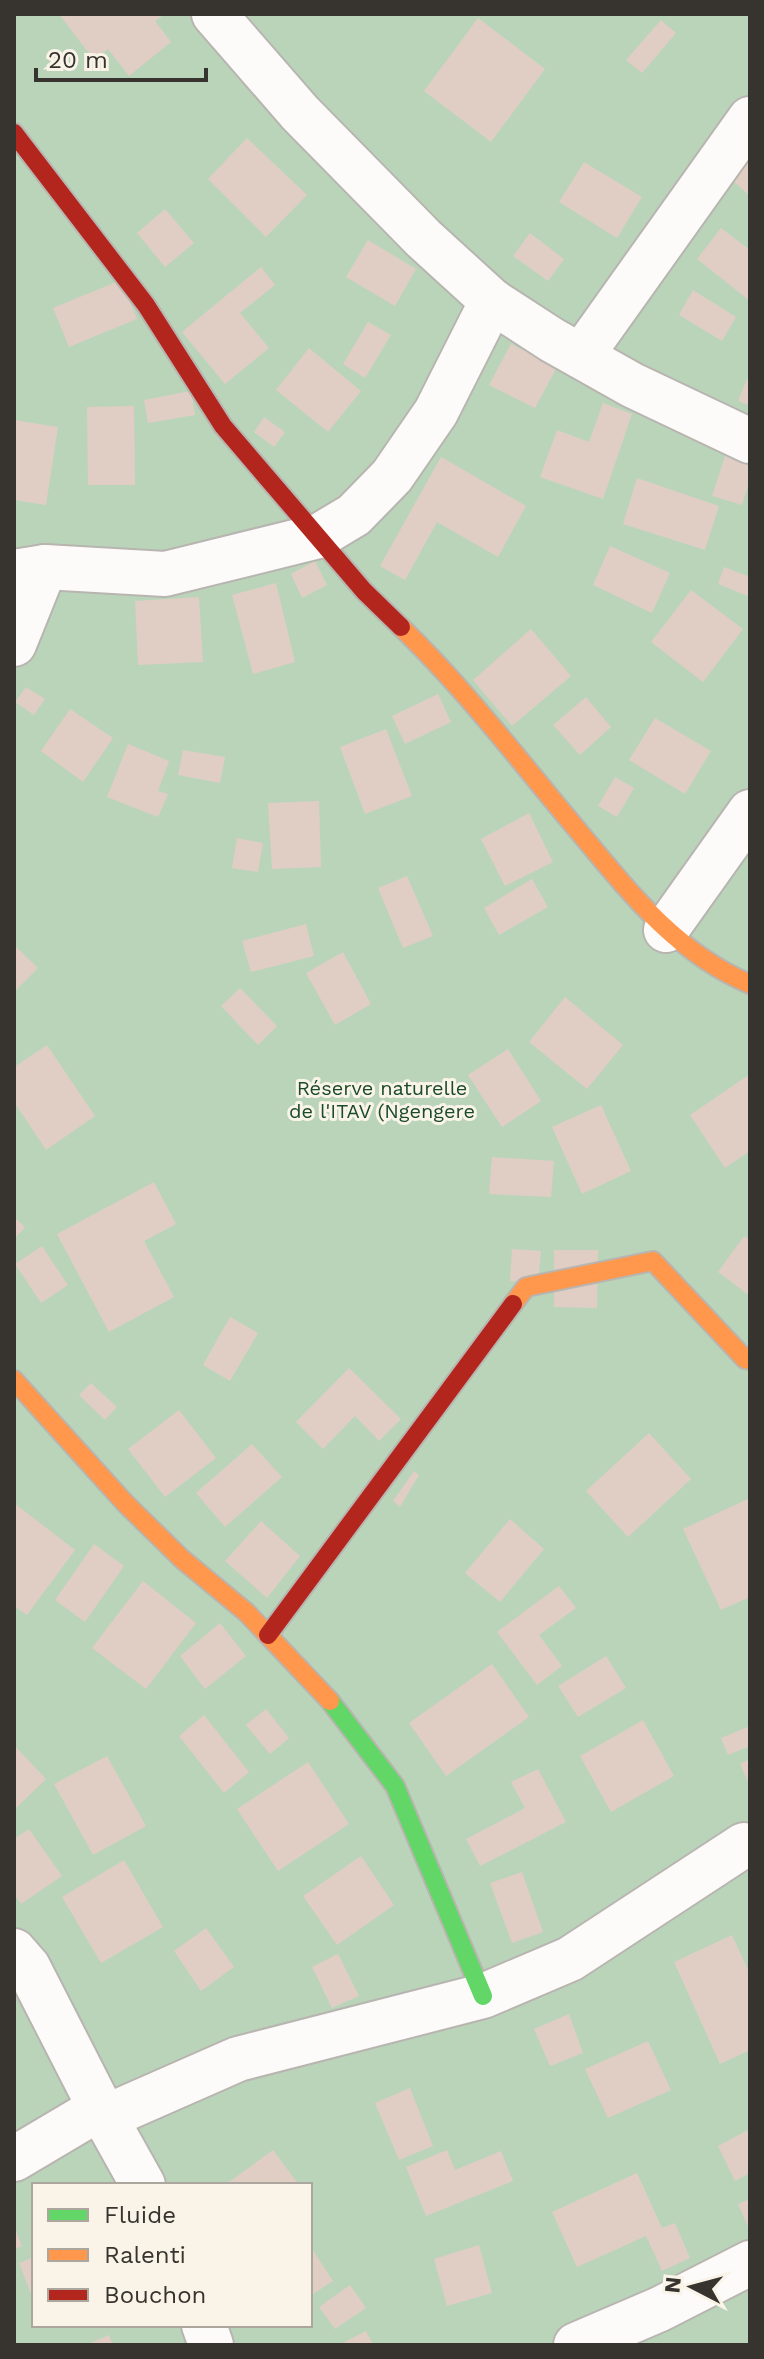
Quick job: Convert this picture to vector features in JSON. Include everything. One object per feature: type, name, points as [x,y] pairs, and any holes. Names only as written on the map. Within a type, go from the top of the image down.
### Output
[{"type":"street","points":[[214,14],[310,123],[424,239],[492,301],[632,385],[750,441]]},
{"type":"street","points":[[581,356],[750,119]]},
{"type":"street","points":[[14,133],[146,305],[223,426],[364,591],[442,667],[624,886],[666,930],[726,974],[750,984]]},
{"type":"street","points":[[14,644],[29,570],[165,574],[319,536],[354,515],[392,476],[436,412],[492,301]]},
{"type":"street","points":[[666,930],[750,812]]},
{"type":"street","points":[[268,1635],[526,1287],[653,1261],[745,1359],[750,1360]]},
{"type":"street","points":[[14,1380],[125,1503],[182,1559],[246,1612],[336,1707],[395,1786],[483,1996]]},
{"type":"street","points":[[14,2159],[103,2113],[238,2059],[483,1996],[570,1959],[744,1845]]},
{"type":"street","points":[[14,1951],[28,1967],[142,2183]]},
{"type":"street","points":[[576,2345],[660,2309],[750,2263]]},
{"type":"green space","name":"Réserve naturelle de l'ITAV (Ngengere","points":[[14,14],[750,14],[750,2345],[14,2345]]},
{"type":"building","points":[[59,14],[165,14],[155,21],[171,42],[129,76],[108,49],[94,60]]},
{"type":"building","points":[[478,18],[545,69],[491,142],[424,91]]},
{"type":"building","points":[[661,20],[676,33],[642,73],[626,60]]},
{"type":"building","points":[[247,138],[307,195],[266,237],[208,179]]},
{"type":"building","points":[[750,159],[750,196],[732,180]]},
{"type":"building","points":[[584,162],[642,197],[617,238],[559,202]]},
{"type":"building","points":[[165,209],[194,243],[165,267],[137,233]]},
{"type":"building","points":[[721,228],[750,250],[750,301],[697,259]]},
{"type":"building","points":[[530,233],[564,259],[548,281],[513,256]]},
{"type":"building","points":[[368,240],[416,269],[395,306],[346,277]]},
{"type":"building","points":[[261,267],[275,285],[240,313],[269,348],[225,384],[182,332]]},
{"type":"building","points":[[121,280],[137,319],[69,347],[53,308]]},
{"type":"building","points":[[693,290],[736,317],[722,341],[679,315]]},
{"type":"building","points":[[368,322],[391,335],[365,378],[343,364]]},
{"type":"building","points":[[511,344],[557,367],[535,408],[489,385]]},
{"type":"building","points":[[309,348],[361,391],[328,432],[276,390]]},
{"type":"building","points":[[750,372],[750,406],[738,401]]},
{"type":"building","points":[[191,391],[195,415],[148,423],[144,400]]},
{"type":"building","points":[[603,403],[632,414],[603,499],[540,477],[557,430],[589,442]]},
{"type":"building","points":[[134,406],[135,485],[88,485],[87,407]]},
{"type":"building","points":[[264,417],[285,432],[274,447],[254,432]]},
{"type":"building","points":[[14,420],[58,427],[46,505],[14,500]]},
{"type":"building","points":[[728,447],[750,454],[750,479],[742,505],[712,496]]},
{"type":"building","points":[[441,457],[526,506],[498,557],[437,522],[405,580],[380,566]]},
{"type":"building","points":[[637,478],[719,506],[705,550],[623,524]]},
{"type":"building","points":[[610,546],[670,573],[652,613],[593,585]]},
{"type":"building","points":[[315,561],[327,585],[302,598],[291,574]]},
{"type":"building","points":[[724,567],[750,577],[750,597],[718,584]]},
{"type":"building","points":[[276,583],[295,662],[253,674],[232,595]]},
{"type":"building","points":[[691,590],[743,629],[703,682],[651,642]]},
{"type":"building","points":[[199,597],[203,662],[138,665],[135,601]]},
{"type":"building","points":[[531,629],[571,676],[512,726],[473,680]]},
{"type":"building","points":[[26,687],[45,699],[34,715],[15,702]]},
{"type":"building","points":[[438,694],[451,722],[405,744],[392,716]]},
{"type":"building","points":[[586,697],[611,727],[580,755],[553,725]]},
{"type":"building","points":[[70,709],[113,738],[83,782],[41,751]]},
{"type":"building","points":[[655,718],[711,751],[685,794],[629,760]]},
{"type":"building","points":[[386,729],[412,796],[365,814],[340,747]]},
{"type":"building","points":[[128,744],[169,761],[158,791],[168,794],[158,817],[107,797]]},
{"type":"building","points":[[183,750],[225,757],[220,783],[178,775]]},
{"type":"building","points":[[615,777],[634,788],[617,817],[598,806]]},
{"type":"building","points":[[319,801],[321,867],[272,869],[268,803]]},
{"type":"building","points":[[529,813],[553,862],[505,886],[481,839]]},
{"type":"building","points":[[237,838],[263,843],[258,872],[232,868]]},
{"type":"building","points":[[407,876],[433,936],[403,948],[378,888]]},
{"type":"building","points":[[532,879],[548,907],[499,935],[484,908]]},
{"type":"building","points":[[306,924],[314,956],[251,972],[242,941]]},
{"type":"building","points":[[14,945],[38,968],[14,992]]},
{"type":"building","points":[[343,952],[371,1004],[335,1025],[306,973]]},
{"type":"building","points":[[240,988],[277,1026],[258,1045],[221,1006]]},
{"type":"building","points":[[565,997],[623,1045],[587,1089],[529,1042]]},
{"type":"building","points":[[47,1045],[95,1116],[46,1150],[14,1102],[14,1067]]},
{"type":"building","points":[[508,1049],[541,1101],[502,1127],[468,1075]]},
{"type":"building","points":[[750,1074],[750,1151],[725,1168],[690,1115]]},
{"type":"building","points":[[601,1105],[631,1171],[582,1194],[552,1127]]},
{"type":"building","points":[[492,1157],[554,1161],[551,1197],[489,1194]]},
{"type":"building","points":[[154,1182],[176,1224],[144,1241],[174,1297],[109,1332],[57,1234]]},
{"type":"building","points":[[14,1217],[25,1227],[14,1239]]},
{"type":"building","points":[[744,1236],[750,1240],[750,1296],[718,1272]]},
{"type":"building","points":[[42,1246],[68,1285],[41,1303],[15,1264]]},
{"type":"building","points":[[512,1249],[541,1251],[538,1283],[510,1281]]},
{"type":"building","points":[[554,1250],[598,1250],[597,1308],[554,1307]]},
{"type":"building","points":[[230,1317],[258,1333],[230,1381],[203,1365]]},
{"type":"building","points":[[349,1368],[401,1419],[379,1441],[355,1416],[323,1449],[296,1422]]},
{"type":"building","points":[[91,1383],[117,1407],[105,1420],[79,1395]]},
{"type":"building","points":[[179,1410],[216,1458],[165,1497],[128,1449]]},
{"type":"building","points":[[649,1433],[691,1479],[628,1537],[586,1491]]},
{"type":"building","points":[[252,1444],[282,1477],[225,1527],[196,1493]]},
{"type":"building","points":[[414,1471],[419,1475],[400,1507],[393,1501]]},
{"type":"building","points":[[750,1498],[750,1597],[721,1610],[683,1529]]},
{"type":"building","points":[[14,1503],[75,1550],[27,1615],[14,1606]]},
{"type":"building","points":[[510,1519],[544,1549],[500,1602],[465,1573]]},
{"type":"building","points":[[261,1521],[300,1556],[267,1598],[225,1561]]},
{"type":"building","points":[[94,1544],[124,1566],[85,1622],[55,1600]]},
{"type":"building","points":[[143,1581],[196,1623],[146,1689],[92,1648]]},
{"type":"building","points":[[559,1586],[576,1608],[539,1635],[562,1666],[537,1685],[497,1632]]},
{"type":"building","points":[[220,1623],[246,1656],[205,1689],[180,1656]]},
{"type":"building","points":[[606,1656],[626,1688],[578,1717],[558,1686]]},
{"type":"building","points":[[492,1664],[529,1717],[446,1776],[409,1723]]},
{"type":"building","points":[[266,1709],[289,1738],[270,1754],[246,1725]]},
{"type":"building","points":[[204,1715],[249,1772],[224,1793],[179,1736]]},
{"type":"building","points":[[643,1720],[674,1776],[611,1812],[580,1756]]},
{"type":"building","points":[[750,1726],[750,1746],[728,1755],[721,1738]]},
{"type":"building","points":[[14,1745],[46,1779],[14,1810]]},
{"type":"building","points":[[107,1756],[146,1826],[93,1855],[54,1784]]},
{"type":"building","points":[[750,1759],[750,1786],[740,1764]]},
{"type":"building","points":[[308,1762],[349,1824],[278,1871],[237,1809]]},
{"type":"building","points":[[538,1769],[566,1822],[480,1866],[466,1839],[525,1808],[511,1782]]},
{"type":"building","points":[[29,1829],[62,1876],[21,1904],[14,1894],[14,1839]]},
{"type":"building","points":[[361,1856],[394,1905],[337,1945],[303,1896]]},
{"type":"building","points":[[124,1860],[163,1927],[101,1963],[62,1897]]},
{"type":"building","points":[[522,1872],[543,1932],[512,1943],[490,1883]]},
{"type":"building","points":[[206,1928],[234,1967],[201,1991],[174,1951]]},
{"type":"building","points":[[732,1935],[750,1974],[750,2050],[720,2064],[674,1962]]},
{"type":"building","points":[[338,1954],[359,1996],[332,2008],[312,1967]]},
{"type":"building","points":[[569,2014],[583,2053],[550,2066],[534,2029]]},
{"type":"building","points":[[648,2041],[671,2090],[608,2118],[585,2069]]},
{"type":"building","points":[[410,2088],[433,2146],[399,2160],[375,2103]]},
{"type":"building","points":[[750,2129],[750,2173],[735,2181],[718,2146]]},
{"type":"building","points":[[273,2150],[298,2183],[228,2183]]},
{"type":"building","points":[[447,2150],[455,2170],[501,2151],[513,2181],[426,2216],[406,2167]]},
{"type":"building","points":[[637,2173],[662,2228],[675,2223],[690,2258],[662,2271],[646,2236],[577,2267],[552,2212]]},
{"type":"building","points":[[750,2199],[750,2231],[738,2204]]},
{"type":"building","points":[[14,2226],[22,2246],[14,2249]]},
{"type":"building","points":[[479,2245],[492,2293],[447,2306],[434,2259]]},
{"type":"building","points":[[312,2249],[333,2281],[312,2295]]},
{"type":"building","points":[[32,2258],[32,2296],[19,2263]]},
{"type":"building","points":[[350,2285],[366,2308],[335,2329],[319,2307]]},
{"type":"building","points":[[366,2331],[373,2345],[339,2345]]},
{"type":"building","points":[[109,2335],[113,2345],[86,2345]]},
{"type":"traffic: fast","points":[[330,1701],[395,1786],[483,1996]]},
{"type":"traffic: slow","points":[[401,627],[467,697],[651,914],[697,954],[750,984]]},
{"type":"traffic: slow","points":[[513,1304],[526,1287],[653,1261],[745,1359],[750,1360]]},
{"type":"traffic: slow","points":[[14,1380],[125,1503],[182,1559],[246,1612],[330,1701]]},
{"type":"traffic: jam","points":[[14,133],[146,305],[223,426],[364,591],[401,627]]},
{"type":"traffic: jam","points":[[268,1635],[513,1304]]}]
